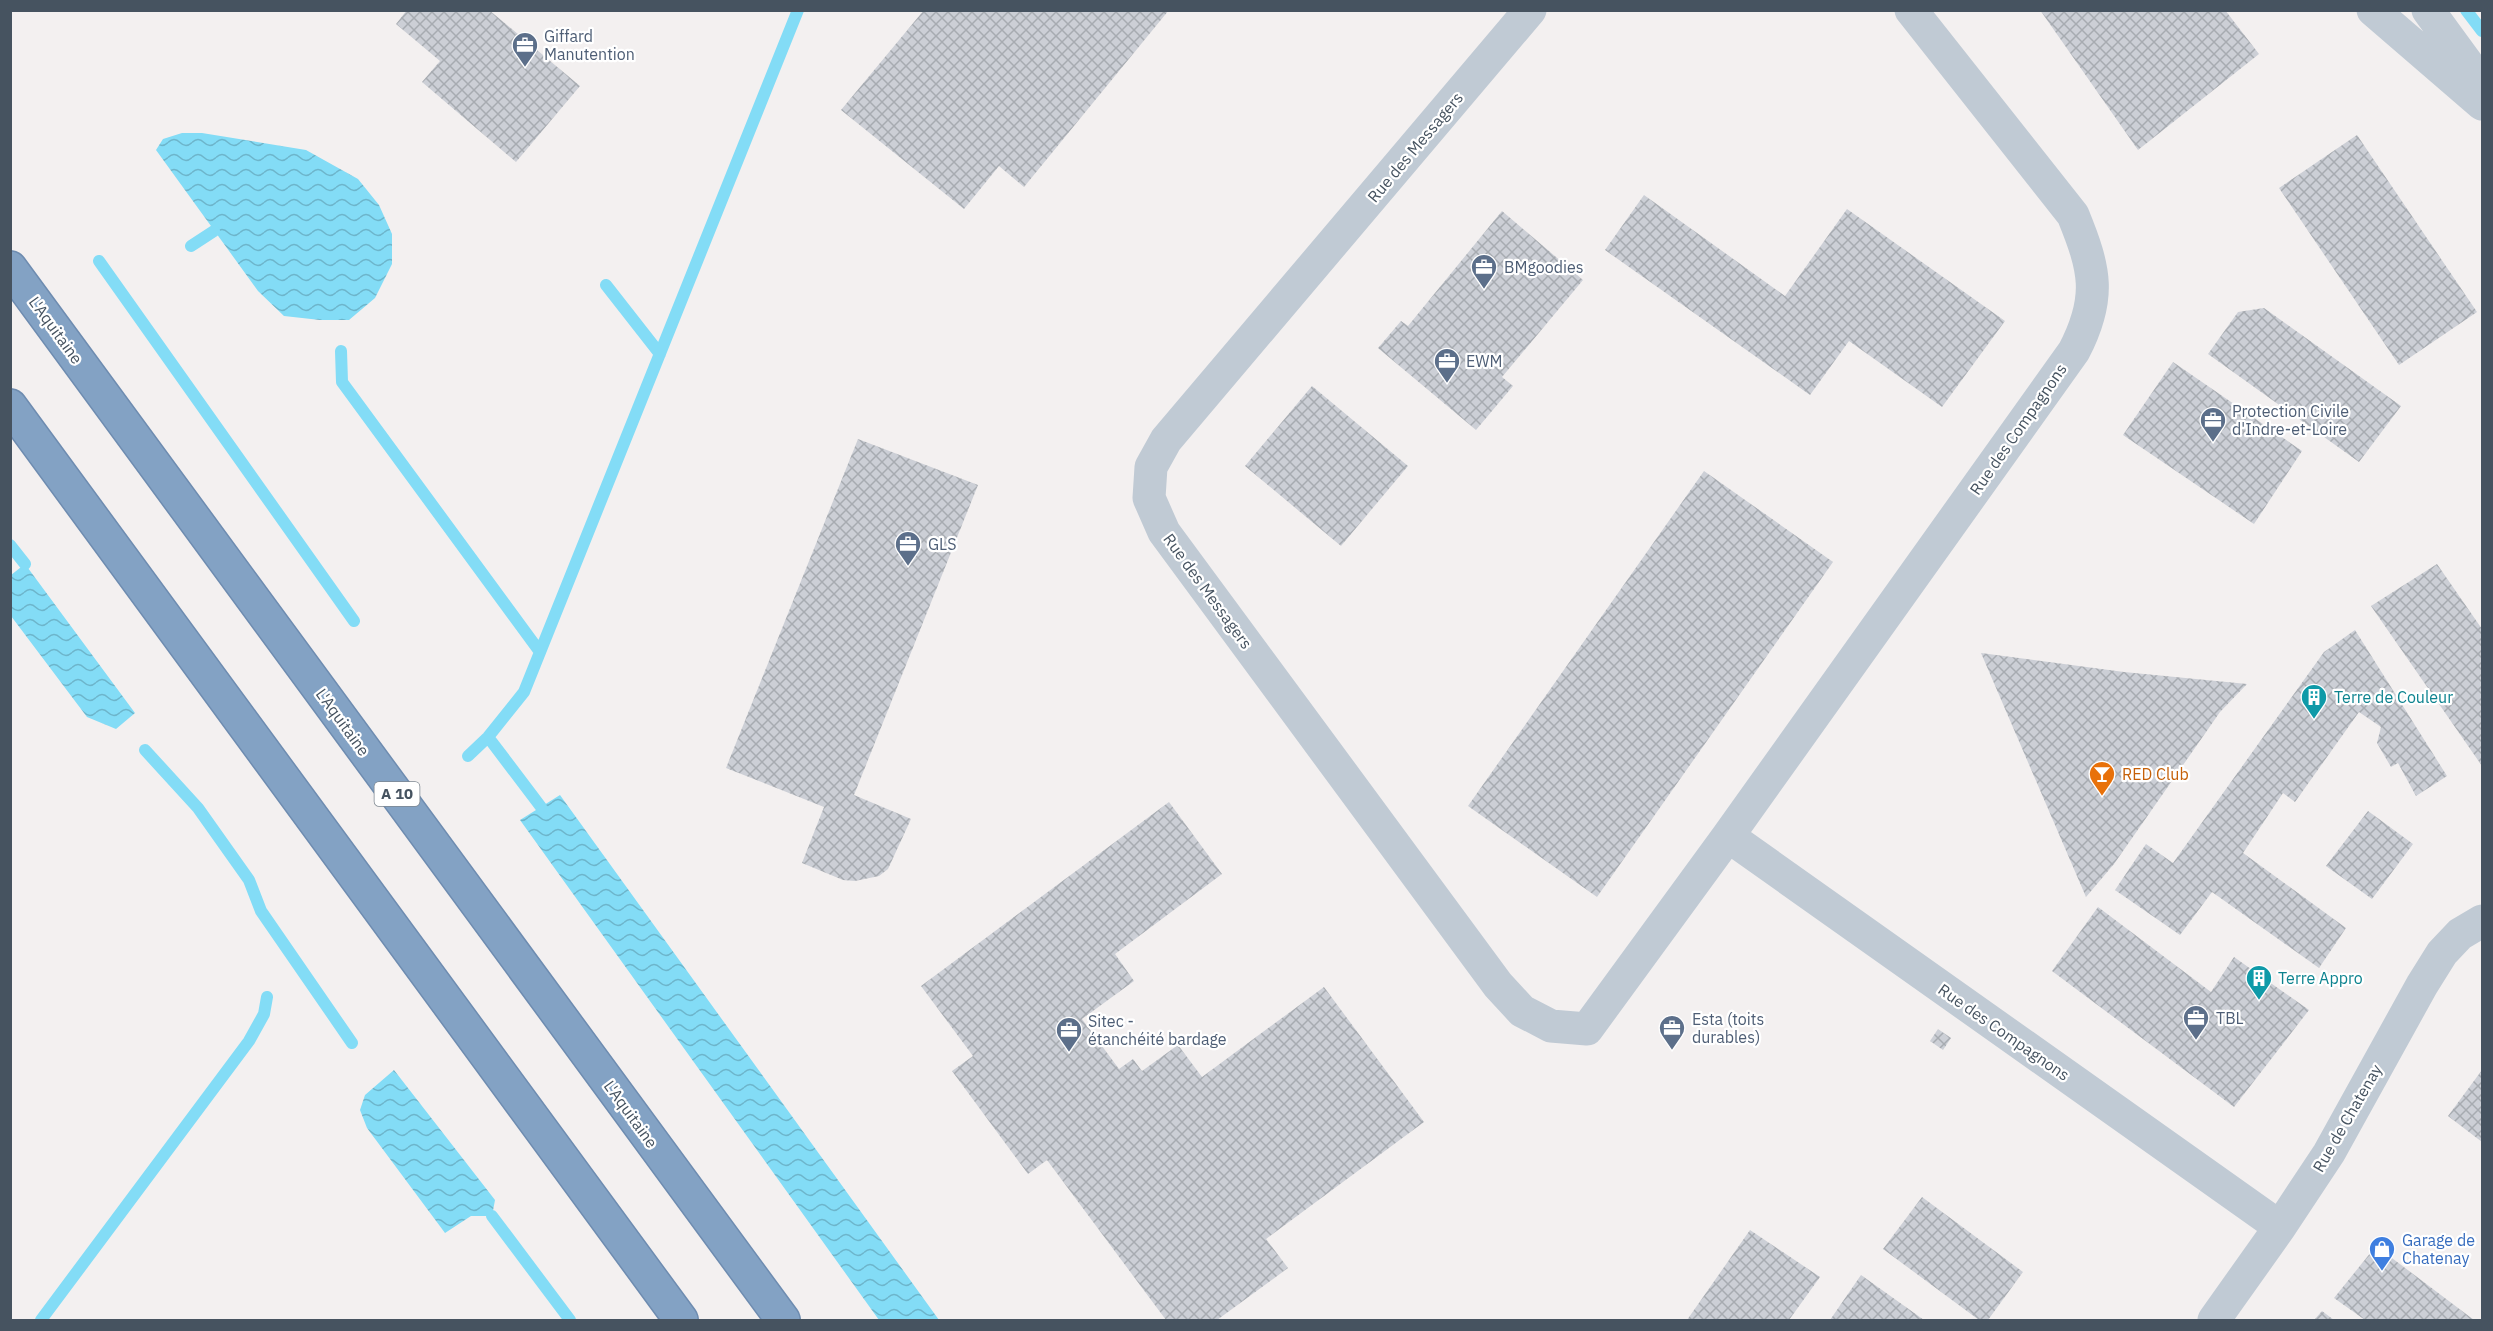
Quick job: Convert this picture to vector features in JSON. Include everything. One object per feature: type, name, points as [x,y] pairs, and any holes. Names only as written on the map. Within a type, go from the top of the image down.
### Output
[{"type":"highway","name":"L'Aquitaine","points":[[10,268],[783,1320]]},
{"type":"highway","points":[[10,406],[681,1320]]},
{"type":"street","name":"Rue des Messagers","points":[[1530,10],[1166,440],[1151,467],[1149,498],[1164,532],[1498,985],[1522,1011],[1551,1026],[1587,1029]]},
{"type":"street","name":"Rue des Compagnons","points":[[1587,1029],[1728,836],[2074,351],[2087,326],[2092,300],[2092,277],[2088,253],[2073,215],[1911,10]]},
{"type":"street","points":[[2373,10],[2398,34],[2482,104]]},
{"type":"street","points":[[2428,10],[2482,84]]},
{"type":"street","name":"Rue des Compagnons","points":[[1728,836],[2280,1227]]},
{"type":"street","name":"Rue de Chatenay","points":[[2214,1320],[2280,1227],[2328,1153],[2442,953],[2460,934],[2482,921]]},
{"type":"water","points":[[182,133],[202,133],[306,150],[358,179],[379,205],[392,234],[392,264],[375,298],[349,320],[284,316],[258,291],[156,150],[163,139]]},
{"type":"water","points":[[25,564],[135,713],[116,729],[87,717],[11,616],[11,575]]},
{"type":"water","points":[[560,795],[939,1320],[879,1320],[520,820]]},
{"type":"water","points":[[394,1070],[495,1200],[492,1216],[471,1216],[445,1233],[367,1128],[360,1110],[365,1095]]},
{"type":"building","points":[[407,10],[489,10],[580,86],[516,162],[422,82],[440,61],[396,24]]},
{"type":"building","points":[[924,10],[1169,10],[1024,187],[999,166],[964,209],[841,110]]},
{"type":"building","points":[[2040,10],[2225,10],[2259,54],[2138,150]]},
{"type":"building","points":[[2357,135],[2477,312],[2399,365],[2279,188]]},
{"type":"building","points":[[1644,195],[1785,296],[1847,209],[2005,321],[1942,407],[1849,341],[1810,395],[1605,250]]},
{"type":"building","points":[[1502,211],[1583,280],[1502,377],[1513,386],[1476,430],[1378,348],[1401,321],[1408,326]]},
{"type":"building","points":[[2264,308],[2401,406],[2359,462],[2208,354],[2238,312]]},
{"type":"building","name":"Protection Civile d'Indre-et-Loire","points":[[2173,362],[2302,451],[2254,524],[2123,435]]},
{"type":"building","points":[[1312,386],[1408,466],[1341,546],[1245,466]]},
{"type":"building","points":[[858,439],[978,485],[854,795],[911,819],[888,869],[879,876],[855,881],[843,880],[802,863],[824,807],[726,768]]},
{"type":"building","points":[[1704,471],[1833,562],[1597,897],[1468,806]]},
{"type":"building","points":[[2437,564],[2482,629],[2482,766],[2371,606]]},
{"type":"building","points":[[2355,630],[2447,776],[2416,796],[2398,763],[2391,767],[2377,743],[2381,727],[2359,712],[2295,802],[2283,793],[2243,853],[2346,928],[2319,968],[2212,892],[2180,935],[2115,890],[2146,844],[2173,863],[2324,652]]},
{"type":"building","name":"RED Club","points":[[1981,653],[2124,672],[2247,684],[2220,712],[2114,864],[2086,897]]},
{"type":"building","points":[[1169,802],[1222,874],[1115,954],[1134,981],[1082,1019],[1119,1069],[1133,1059],[1142,1071],[1178,1045],[1202,1077],[1324,987],[1424,1122],[1266,1239],[1288,1268],[1217,1320],[1166,1320],[1047,1160],[1028,1174],[952,1071],[973,1056],[921,986]]},
{"type":"building","points":[[2368,811],[2413,844],[2372,899],[2326,866]]},
{"type":"building","points":[[2098,907],[2211,992],[2234,957],[2309,1010],[2234,1107],[2052,971]]},
{"type":"building","points":[[1938,1029],[1951,1038],[1943,1050],[1930,1041]]},
{"type":"building","points":[[2482,1070],[2482,1142],[2448,1116]]},
{"type":"building","points":[[1922,1197],[2023,1272],[1988,1320],[1979,1320],[1883,1249]]},
{"type":"building","points":[[1750,1230],[1820,1277],[1789,1320],[1687,1320]]},
{"type":"building","name":"Garage de Chatenay","points":[[2376,1246],[2474,1320],[2365,1320],[2334,1298]]},
{"type":"building","points":[[1861,1275],[1924,1320],[1830,1320]]},
{"type":"building","points":[[2322,1311],[2334,1320],[2314,1320]]},
{"type":"waterway","points":[[468,756],[488,737],[524,692],[798,10]]},
{"type":"waterway","points":[[2466,10],[2482,31]]},
{"type":"waterway","points":[[191,246],[214,231]]},
{"type":"waterway","points":[[99,261],[354,621]]},
{"type":"waterway","points":[[606,285],[660,354]]},
{"type":"waterway","points":[[341,351],[342,382],[540,652]]},
{"type":"waterway","points":[[10,545],[25,564]]},
{"type":"waterway","points":[[488,737],[541,807]]},
{"type":"waterway","points":[[145,750],[198,808],[249,880],[261,911],[352,1043]]},
{"type":"waterway","points":[[41,1320],[249,1041],[264,1014],[267,997]]},
{"type":"waterway","points":[[492,1216],[570,1320]]},
{"type":"place","name":"Giffard Manutention","points":[[525,68]]},
{"type":"place","name":"BMgoodies","points":[[1484,290]]},
{"type":"place","name":"EWM","points":[[1447,384]]},
{"type":"place","name":"Protection Civile d'Indre-et-Loire","points":[[2213,443]]},
{"type":"place","name":"GLS","points":[[908,567]]},
{"type":"place","name":"Terre de Couleur","points":[[2314,720]]},
{"type":"place","name":"RED Club","points":[[2102,797]]},
{"type":"place","name":"Terre Appro","points":[[2259,1001]]},
{"type":"place","name":"TBL","points":[[2196,1041]]},
{"type":"place","name":"Esta (toits durables)","points":[[1672,1051]]},
{"type":"place","name":"Sitec - étanchéité bardage","points":[[1069,1053]]},
{"type":"place","name":"Garage de Chatenay","points":[[2382,1272]]}]
